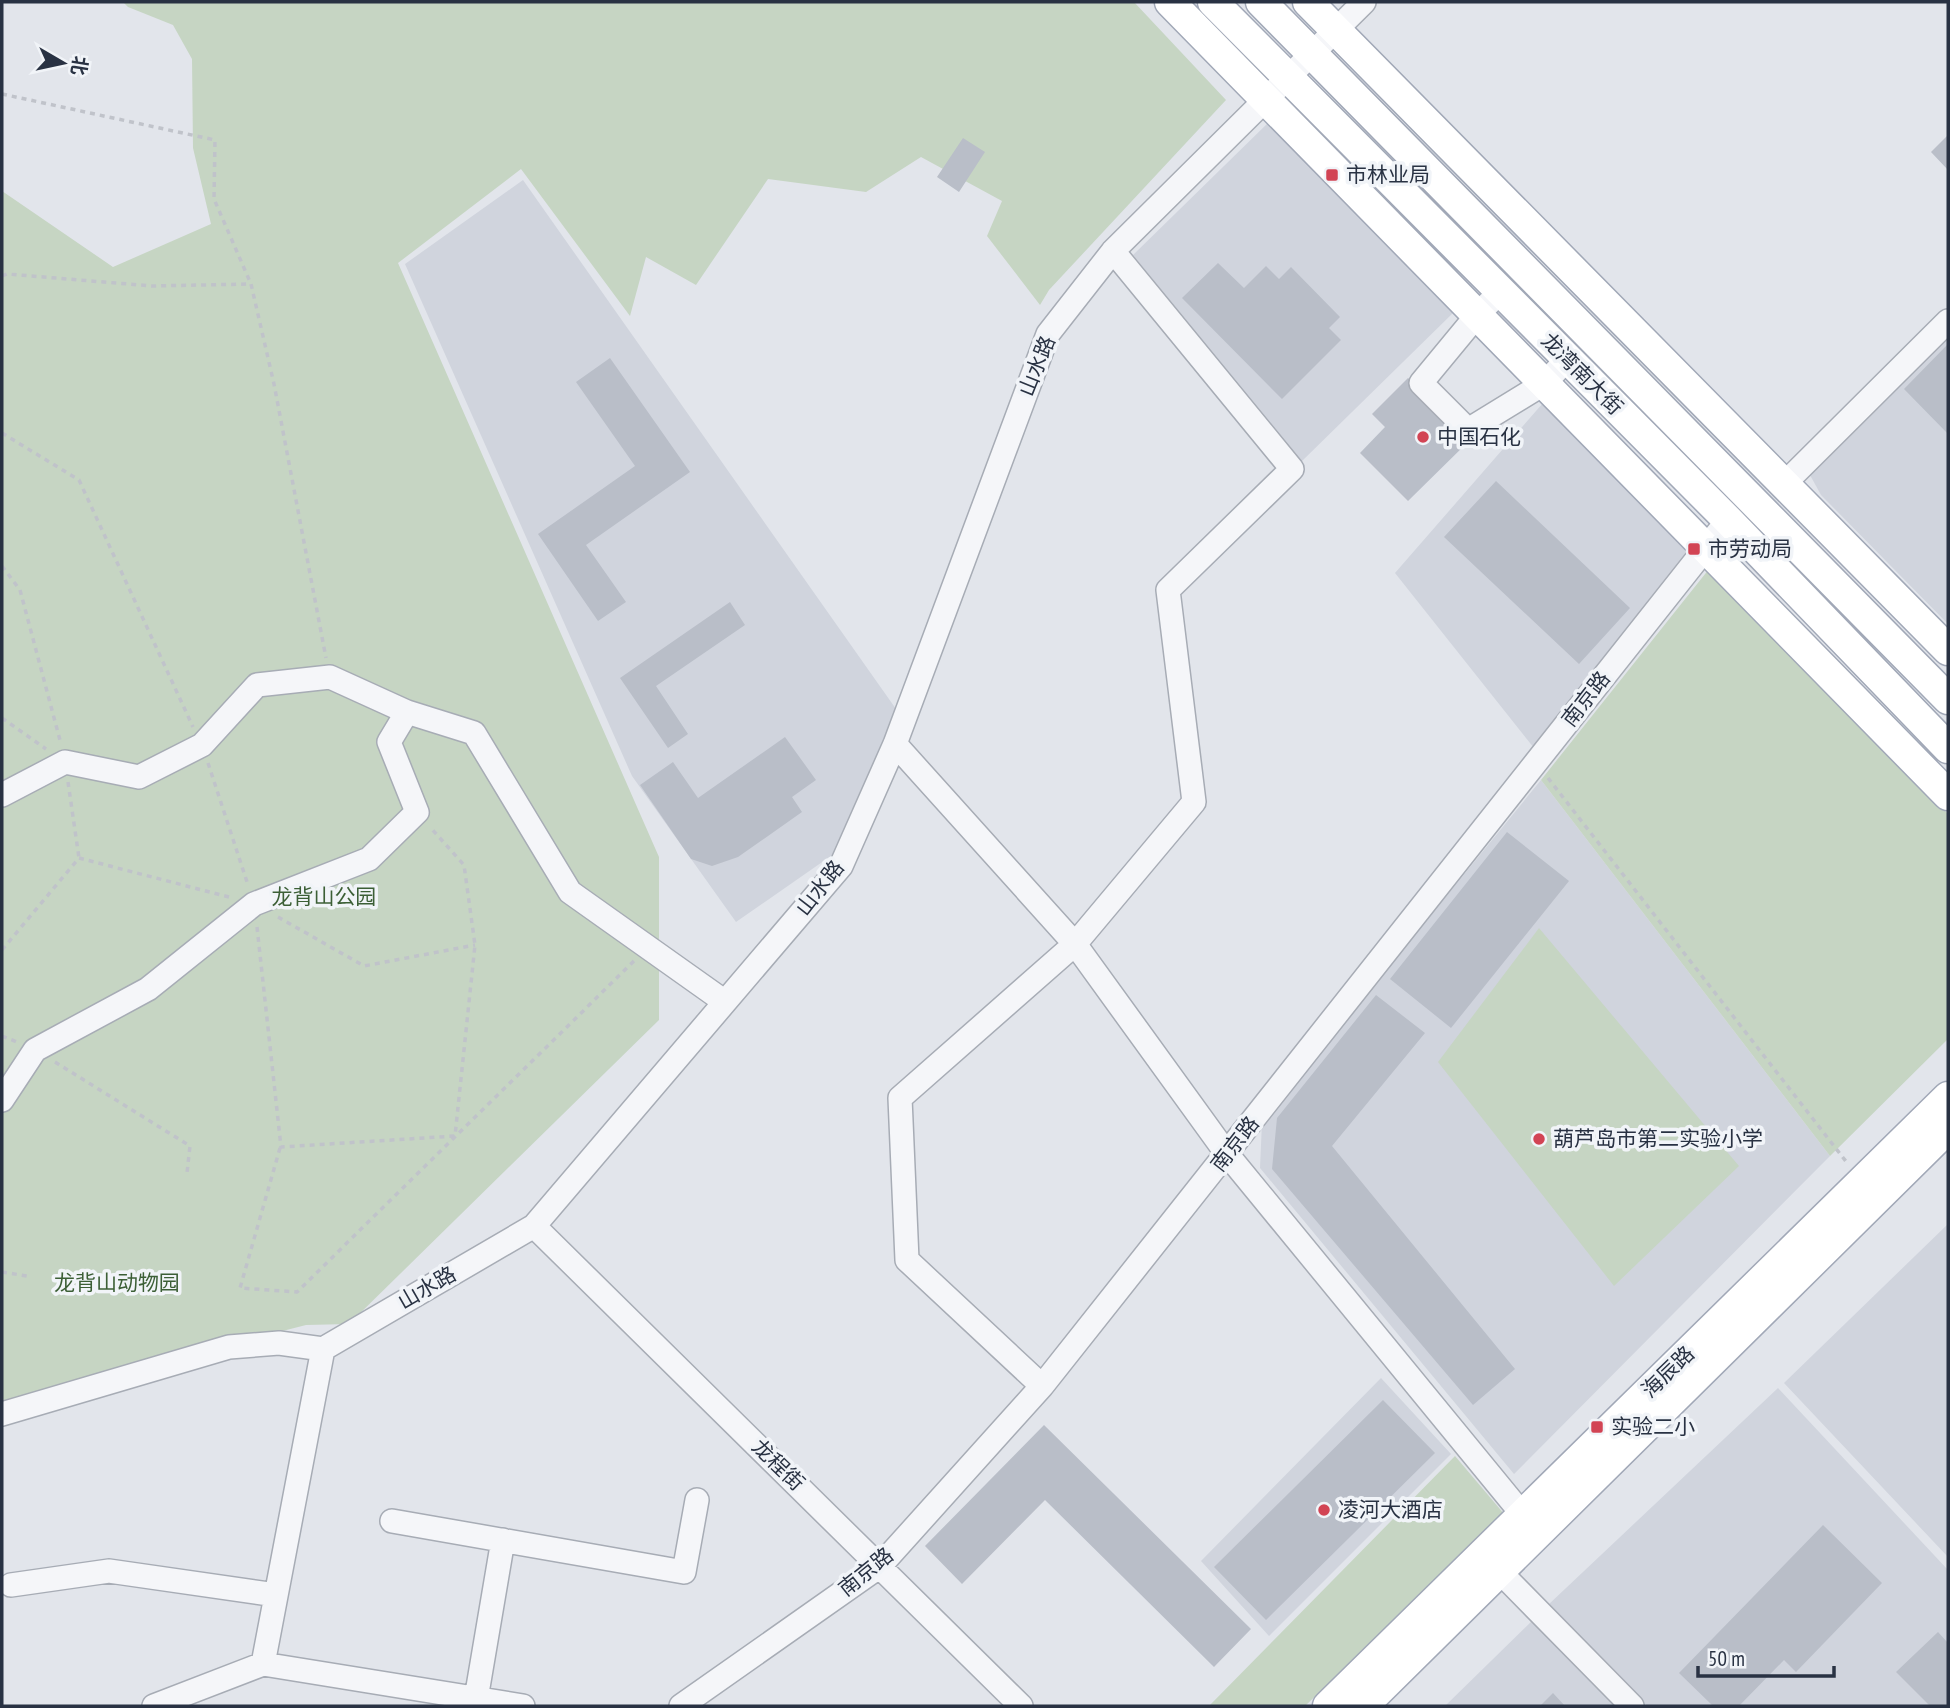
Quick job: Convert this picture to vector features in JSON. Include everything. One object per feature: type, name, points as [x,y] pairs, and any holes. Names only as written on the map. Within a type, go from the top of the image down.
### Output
[{"type":"main road","points":[[1170,2],[1948,795]]},
{"type":"main road","name":"龙湾南大街","points":[[1213,2],[1728,520],[1948,748]]},
{"type":"main road","name":"龙湾南大街","points":[[1261,2],[1948,699]]},
{"type":"main road","points":[[1308,2],[1948,650]]},
{"type":"main road","points":[[1552,296],[1576,273]]},
{"type":"main road","points":[[1637,477],[1662,454]]},
{"type":"main road","points":[[1927,677],[1948,656]]},
{"type":"main road","name":"海辰路","points":[[1328,1706],[1948,1097]]},
{"type":"main road","name":"海辰路","points":[[1373,1703],[1500,1573],[1948,1128]]},
{"type":"street","name":"山水路","points":[[323,1349],[534,1226],[841,866],[895,744],[1048,334],[1113,251],[1364,2]]},
{"type":"street","points":[[1042,1386],[907,1260],[900,1098],[1075,944],[1194,802],[1168,590],[1292,469],[1113,251]]},
{"type":"street","points":[[1500,292],[1478,314],[1421,383],[1468,430],[1545,383],[1567,359]]},
{"type":"street","points":[[1784,484],[1948,321]]},
{"type":"street","name":"南京路","points":[[691,1703],[880,1566],[1042,1386],[1728,520]]},
{"type":"street","points":[[2,795],[65,762],[139,777],[202,745],[257,685],[330,677],[407,712],[474,733],[570,892],[725,1002]]},
{"type":"street","points":[[2,1100],[35,1050],[148,989],[254,904],[369,859],[417,812],[389,742],[407,712]]},
{"type":"street","points":[[895,744],[1075,944],[1227,1154],[1524,1515]]},
{"type":"street","name":"龙程街","points":[[534,1226],[1021,1706]]},
{"type":"street","points":[[2,1413],[229,1347],[279,1343],[323,1349],[263,1664]]},
{"type":"street","points":[[392,1521],[684,1572],[697,1500]]},
{"type":"street","points":[[476,1699],[503,1539]]},
{"type":"street","points":[[11,1585],[109,1571],[276,1595]]},
{"type":"street","points":[[1500,1573],[1632,1706]]},
{"type":"street","points":[[154,1706],[263,1664],[523,1706]]},
{"type":"path","points":[[2,94],[215,140],[214,199],[251,284],[274,384],[330,677]]},
{"type":"path","points":[[2,276],[7,274],[152,286],[251,284]]},
{"type":"path","points":[[2,433],[79,480],[202,745],[254,904],[281,1147],[240,1288],[298,1292],[648,947]]},
{"type":"path","points":[[2,566],[20,590],[65,762],[79,858]]},
{"type":"path","points":[[2,718],[65,762]]},
{"type":"path","points":[[1536,762],[1862,1182]]},
{"type":"path","points":[[417,812],[464,865],[475,945],[455,1136]]},
{"type":"path","points":[[35,1050],[190,1146],[187,1173]]},
{"type":"path","points":[[281,1147],[455,1136]]},
{"type":"path","points":[[2,1272],[27,1276]]},
{"type":"shaded area","points":[[1270,121],[1454,312],[1301,462],[1133,255]]},
{"type":"shaded area","points":[[523,180],[896,709],[838,851],[736,922],[632,776],[405,264]]},
{"type":"shaded area","points":[[1948,334],[1948,624],[1821,495],[1810,475],[1823,457]]},
{"type":"shaded area","points":[[1543,403],[1689,554],[1534,748],[1395,573]]},
{"type":"shaded area","name":"葫芦岛市第二实验小学","points":[[1541,780],[1830,1156],[1514,1474],[1260,1168],[1262,1122]]},
{"type":"shaded area","points":[[1948,1224],[1948,1557],[1784,1383]]},
{"type":"shaded area","name":"凌河大酒店","points":[[1381,1378],[1451,1454],[1269,1636],[1201,1561]]},
{"type":"shaded area","points":[[1778,1388],[1948,1570],[1948,1706],[1647,1706],[1548,1605]]},
{"type":"shaded area","points":[[1535,1618],[1620,1706],[1445,1706]]},
{"type":"green space","name":"龙背山公园","points":[[123,2],[1134,2],[1226,100],[1049,290],[1040,305],[987,236],[1002,201],[921,157],[866,192],[768,179],[696,285],[646,257],[630,316],[521,169],[398,263],[659,857],[659,1020],[349,1324],[306,1325],[2,1402],[2,191],[113,267],[211,224],[193,148],[192,59],[173,25],[128,7]]},
{"type":"green space","points":[[1713,564],[1948,814],[1948,1039],[1830,1156],[1541,780]]},
{"type":"green space","points":[[1539,928],[1739,1166],[1614,1286],[1438,1062]]},
{"type":"green space","points":[[1455,1456],[1505,1515],[1305,1706],[1209,1706]]},
{"type":"building","points":[[1948,135],[1948,170],[1931,152]]},
{"type":"building","points":[[963,138],[985,152],[959,192],[937,177]]},
{"type":"building","points":[[1218,263],[1244,288],[1266,266],[1279,279],[1291,267],[1340,317],[1329,328],[1341,340],[1282,399],[1182,298]]},
{"type":"building","points":[[1948,344],[1948,434],[1904,389]]},
{"type":"building","points":[[610,358],[690,472],[586,545],[626,602],[598,621],[538,534],[635,466],[576,382]]},
{"type":"building","points":[[1408,378],[1470,440],[1408,501],[1360,453],[1385,427],[1372,414]]},
{"type":"building","points":[[1496,481],[1630,608],[1579,664],[1444,537]]},
{"type":"building","points":[[730,602],[745,625],[656,686],[688,734],[668,748],[620,678]]},
{"type":"building","points":[[785,737],[816,780],[792,797],[802,812],[738,857],[712,866],[691,859],[640,785],[673,762],[698,798]]},
{"type":"building","points":[[1507,832],[1569,881],[1451,1028],[1390,979]]},
{"type":"building","points":[[1376,995],[1425,1033],[1332,1146],[1515,1369],[1473,1405],[1272,1169],[1277,1118]]},
{"type":"building","name":"凌河大酒店","points":[[1383,1400],[1435,1453],[1266,1620],[1214,1567]]},
{"type":"building","points":[[1044,1425],[1251,1629],[1214,1667],[1045,1500],[962,1584],[925,1546]]},
{"type":"building","points":[[1823,1525],[1882,1583],[1796,1672],[1784,1660],[1739,1706],[1713,1706],[1679,1673]]},
{"type":"building","points":[[1938,1632],[1948,1643],[1948,1706],[1930,1706],[1896,1672]]},
{"type":"building","points":[[1553,1693],[1565,1706],[1540,1706]]},
{"type":"place","name":"市林业局","points":[[1332,175]]},
{"type":"place","name":"中国石化","points":[[1423,437]]},
{"type":"place","name":"市劳动局","points":[[1694,549]]},
{"type":"place","name":"葫芦岛市第二实验小学","points":[[1539,1139]]},
{"type":"place","name":"实验二小","points":[[1597,1427]]},
{"type":"place","name":"凌河大酒店","points":[[1324,1510]]},
{"type":"park label","name":"龙背山动物园","points":[[117,1283]]}]
